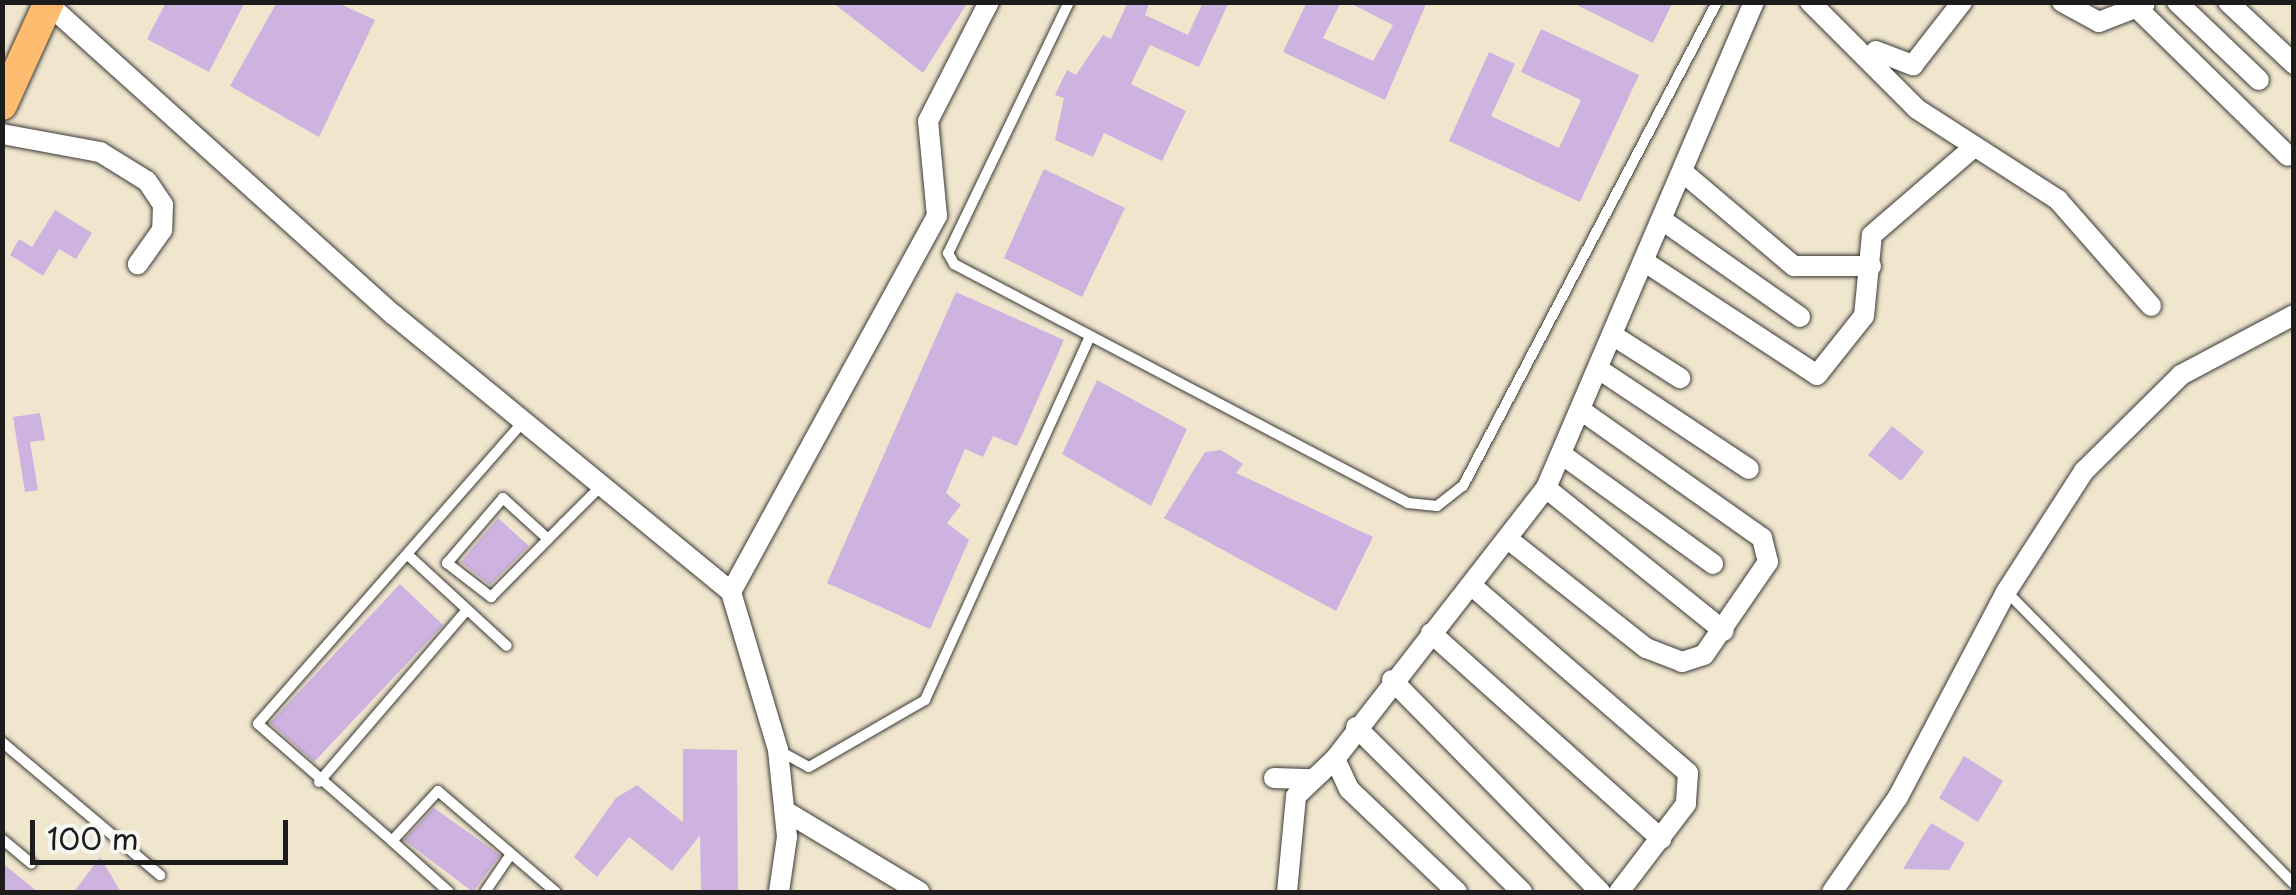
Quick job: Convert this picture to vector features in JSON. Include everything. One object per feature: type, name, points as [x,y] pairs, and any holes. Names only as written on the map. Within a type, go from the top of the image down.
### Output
[{"type":"main road","points":[[2,105],[49,3]]},
{"type":"street","points":[[730,592],[937,216],[928,122],[988,2]]},
{"type":"street","points":[[1287,892],[1293,804],[1311,778],[1335,759],[1392,680],[1508,539],[1564,456],[1666,222],[1754,2]]},
{"type":"street","points":[[1810,2],[1897,88],[1974,148],[2058,200],[2150,306]]},
{"type":"street","points":[[1822,2],[1885,60],[1915,64]]},
{"type":"street","points":[[1897,88],[1962,2]]},
{"type":"street","points":[[2062,2],[2098,22],[2143,5],[2288,156]]},
{"type":"street","points":[[2177,2],[2258,80]]},
{"type":"street","points":[[2228,2],[2294,64]]},
{"type":"street","points":[[49,3],[522,424],[730,592],[778,750],[785,810],[779,892]]},
{"type":"street","points":[[2,134],[100,152],[147,182],[163,205],[162,230],[138,264]]},
{"type":"street","points":[[1648,264],[1810,375],[1864,316],[1872,235],[1974,148]]},
{"type":"street","points":[[1685,174],[1794,266],[1871,266]]},
{"type":"street","points":[[1666,222],[1800,316]]},
{"type":"street","points":[[1832,892],[1898,797],[2006,592],[2120,428],[2181,375],[2294,316]]},
{"type":"street","points":[[1617,338],[1680,378]]},
{"type":"street","points":[[1603,372],[1749,469]]},
{"type":"street","points":[[1508,539],[1666,659],[1704,655],[1724,632],[1768,562],[1767,546],[1585,413]]},
{"type":"street","points":[[1564,456],[1713,564]]},
{"type":"street","points":[[1546,488],[1724,632]]},
{"type":"street","points":[[1471,585],[1684,766],[1686,804],[1619,892]]},
{"type":"street","points":[[1432,633],[1660,839]]},
{"type":"street","points":[[1392,680],[1600,892]]},
{"type":"street","points":[[1356,727],[1522,892]]},
{"type":"street","points":[[1335,759],[1349,790],[1457,892]]},
{"type":"street","points":[[1274,778],[1311,778]]},
{"type":"street","points":[[785,810],[920,892]]},
{"type":"lane","points":[[1069,2],[948,253],[962,270],[1408,504],[1437,506],[1463,486],[1717,2]]},
{"type":"lane","points":[[778,750],[809,767],[925,700],[1090,337]]},
{"type":"lane","points":[[448,892],[258,724],[522,424]]},
{"type":"lane","points":[[548,539],[503,498],[447,563],[491,597],[548,539],[600,486]]},
{"type":"lane","points":[[408,555],[507,646]]},
{"type":"lane","points":[[2006,592],[2294,884]]},
{"type":"lane","points":[[320,782],[467,610]]},
{"type":"lane","points":[[2,742],[160,874]]},
{"type":"lane","points":[[392,841],[438,791],[556,892]]},
{"type":"lane","points":[[2,838],[31,863]]},
{"type":"lane","points":[[485,892],[511,854]]},
{"type":"building","points":[[166,2],[245,2],[209,72],[147,39]]},
{"type":"building","points":[[277,2],[336,2],[375,20],[319,137],[230,86]]},
{"type":"building","points":[[832,2],[968,2],[923,73]]},
{"type":"building","points":[[1128,2],[1150,2],[1145,15],[1188,35],[1203,2],[1229,2],[1199,67],[1150,45],[1131,84],[1186,111],[1162,161],[1104,133],[1093,157],[1055,140],[1064,98],[1055,95],[1067,70],[1076,75],[1103,35],[1111,39]]},
{"type":"building","points":[[1307,2],[1341,2],[1323,38],[1373,61],[1393,25],[1348,2],[1427,2],[1385,100],[1283,52]]},
{"type":"building","points":[[1571,2],[1673,2],[1653,43]]},
{"type":"building","points":[[1541,29],[1639,75],[1580,202],[1449,141],[1489,52],[1515,64],[1491,116],[1559,148],[1581,100],[1521,72]]},
{"type":"building","points":[[1044,169],[1125,208],[1082,297],[1004,258]]},
{"type":"building","points":[[55,210],[92,233],[76,259],[59,249],[43,276],[10,255],[19,239],[32,247]]},
{"type":"building","points":[[956,292],[1064,340],[1017,446],[993,436],[983,457],[965,449],[946,493],[961,505],[947,523],[969,540],[930,629],[827,583]]},
{"type":"building","points":[[1097,380],[1187,429],[1151,506],[1062,454]]},
{"type":"building","points":[[40,413],[45,440],[30,442],[38,490],[25,492],[13,417]]},
{"type":"building","points":[[1892,426],[1924,452],[1901,481],[1868,455]]},
{"type":"building","points":[[1221,450],[1243,464],[1236,473],[1373,537],[1336,611],[1164,518],[1205,452]]},
{"type":"building","points":[[498,518],[529,546],[490,585],[461,562]]},
{"type":"building","points":[[400,584],[443,625],[314,762],[270,723]]},
{"type":"building","points":[[683,749],[737,750],[738,892],[701,892],[700,835],[672,871],[629,837],[597,877],[574,857],[616,798],[637,785],[683,822]]},
{"type":"building","points":[[1964,756],[2003,781],[1978,822],[1939,798]]},
{"type":"building","points":[[434,808],[500,855],[473,892],[404,840]]},
{"type":"building","points":[[1931,823],[1965,843],[1949,870],[1903,869]]},
{"type":"building","points":[[100,857],[121,892],[74,892]]},
{"type":"building","points":[[2,863],[38,892],[2,892]]}]
